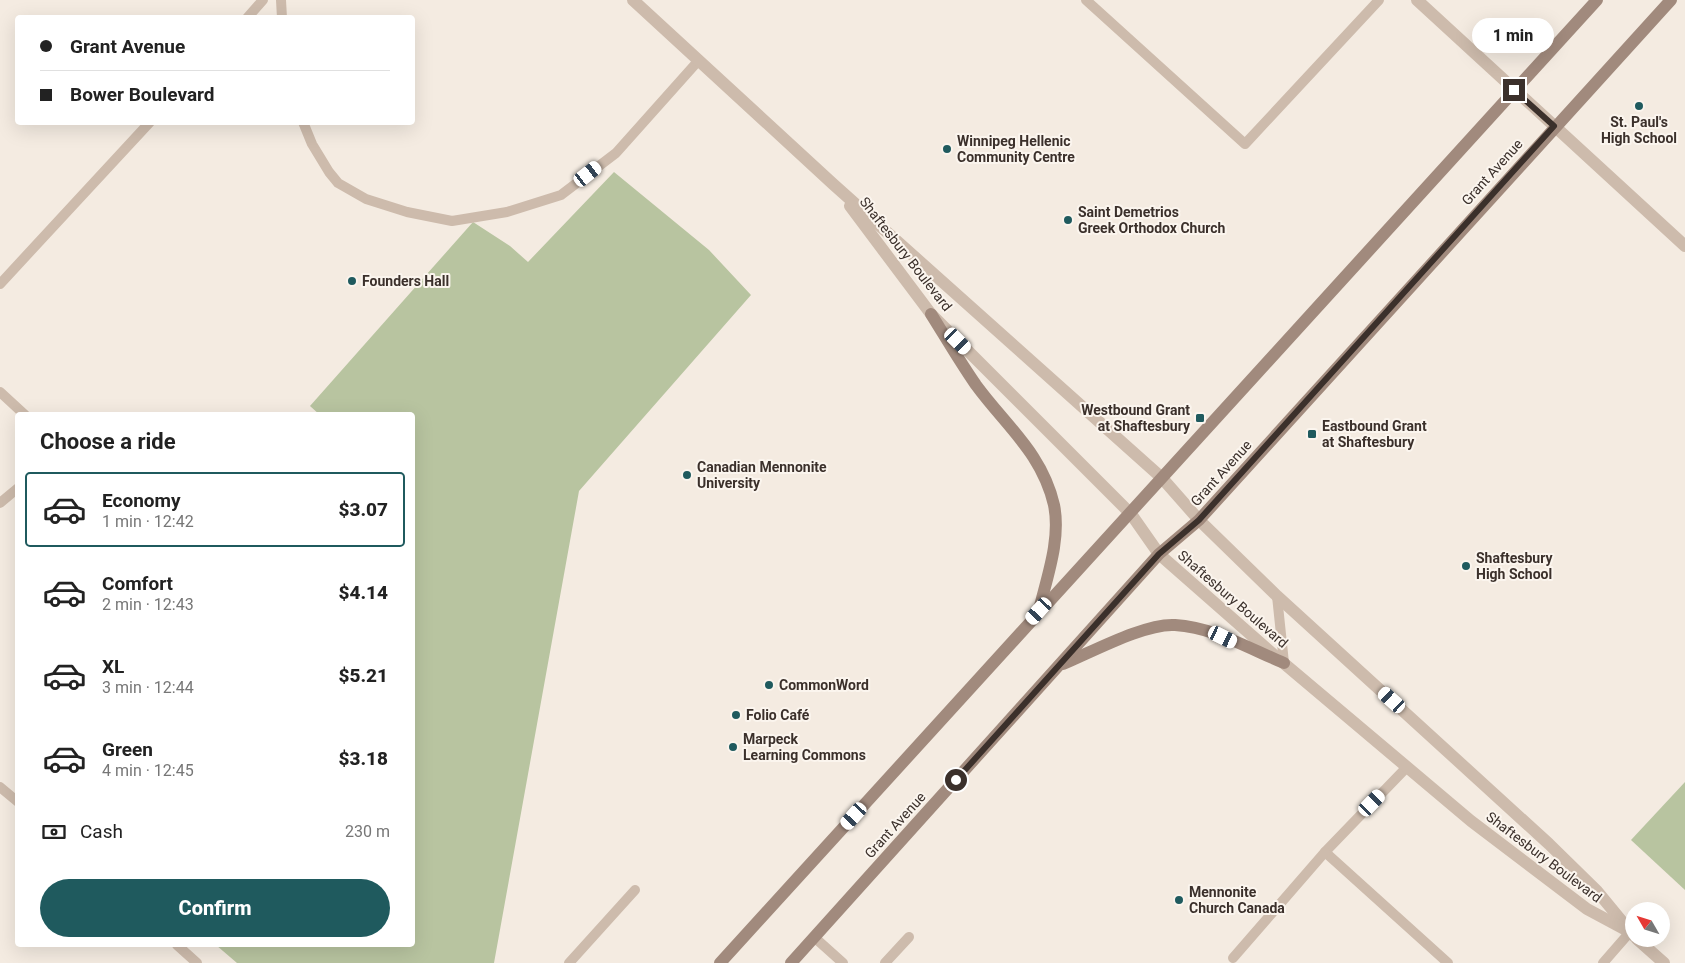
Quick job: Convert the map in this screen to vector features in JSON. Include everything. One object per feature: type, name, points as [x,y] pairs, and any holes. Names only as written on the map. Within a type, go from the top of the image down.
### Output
[{"type":"main road","points":[[720,963],[1039,611],[1131,514],[1597,0]]},
{"type":"main road","name":"Grant Avenue","points":[[791,963],[1159,554],[1199,520],[1670,0]]},
{"type":"main road","points":[[931,314],[976,385],[1030,449],[1049,490],[1054,507],[1054,545],[1039,611]]},
{"type":"main road","points":[[1059,666],[1137,633],[1157,627],[1175,625],[1223,637],[1284,663]]},
{"type":"street","name":"Shaftesbury Boulevard","points":[[632,0],[833,184],[1162,478],[1199,520],[1277,596],[1598,891],[1625,925]]},
{"type":"street","points":[[1417,0],[1685,246]]},
{"type":"street","name":"Shaftesbury Boulevard","points":[[833,184],[931,314],[1131,514],[1159,554],[1284,663],[1471,821],[1587,909],[1625,931]]},
{"type":"street","name":"Shaftesbury Boulevard","points":[[1647,948],[1664,963]]},
{"type":"lane","points":[[250,15],[263,0]]},
{"type":"lane","points":[[282,0],[282,15]]},
{"type":"lane","points":[[1086,0],[1245,144],[1379,0]]},
{"type":"lane","points":[[304,125],[312,144],[329,172],[338,182],[366,199],[407,212],[452,221],[506,212],[561,195],[616,153],[699,60]]},
{"type":"lane","points":[[0,284],[147,125]]},
{"type":"lane","points":[[0,392],[23,412]]},
{"type":"lane","points":[[0,502],[15,490]]},
{"type":"lane","points":[[1277,596],[1284,663]]},
{"type":"lane","points":[[1233,958],[1325,852],[1407,767]]},
{"type":"lane","points":[[0,786],[15,799]]},
{"type":"lane","points":[[1325,852],[1448,963]]},
{"type":"lane","points":[[569,963],[635,890]]},
{"type":"lane","points":[[814,937],[843,963]]},
{"type":"lane","points":[[885,963],[909,937]]},
{"type":"lane","points":[[1603,963],[1625,944]]},
{"type":"lane","points":[[179,947],[197,963]]},
{"type":"green space","points":[[614,172],[709,250],[751,295],[579,491],[494,963],[237,963],[218,947],[415,947],[415,412],[317,412],[310,406],[473,222],[510,246],[528,262]]},
{"type":"green space","points":[[1685,782],[1685,890],[1631,840]]},
{"type":"place","name":"St. Paul's High School","points":[[1639,106]]},
{"type":"place","name":"Winnipeg Hellenic Community Centre","points":[[947,149]]},
{"type":"place","name":"Saint Demetrios Greek Orthodox Church","points":[[1068,220]]},
{"type":"place","name":"Founders Hall","points":[[352,281]]},
{"type":"place","name":"Westbound Grant at Shaftesbury","points":[[1200,418]]},
{"type":"place","name":"Eastbound Grant at Shaftesbury","points":[[1312,434]]},
{"type":"place","name":"Canadian Mennonite University","points":[[687,475]]},
{"type":"place","name":"Shaftesbury High School","points":[[1466,566]]},
{"type":"place","name":"CommonWord","points":[[769,685]]},
{"type":"place","name":"Folio Café","points":[[736,715]]},
{"type":"place","name":"Marpeck Learning Commons","points":[[733,747]]},
{"type":"place","name":"Mennonite Church Canada","points":[[1179,900]]},
{"type":"route","points":[[956,780],[1159,554],[1199,520],[1554,126],[1514,90]]}]
